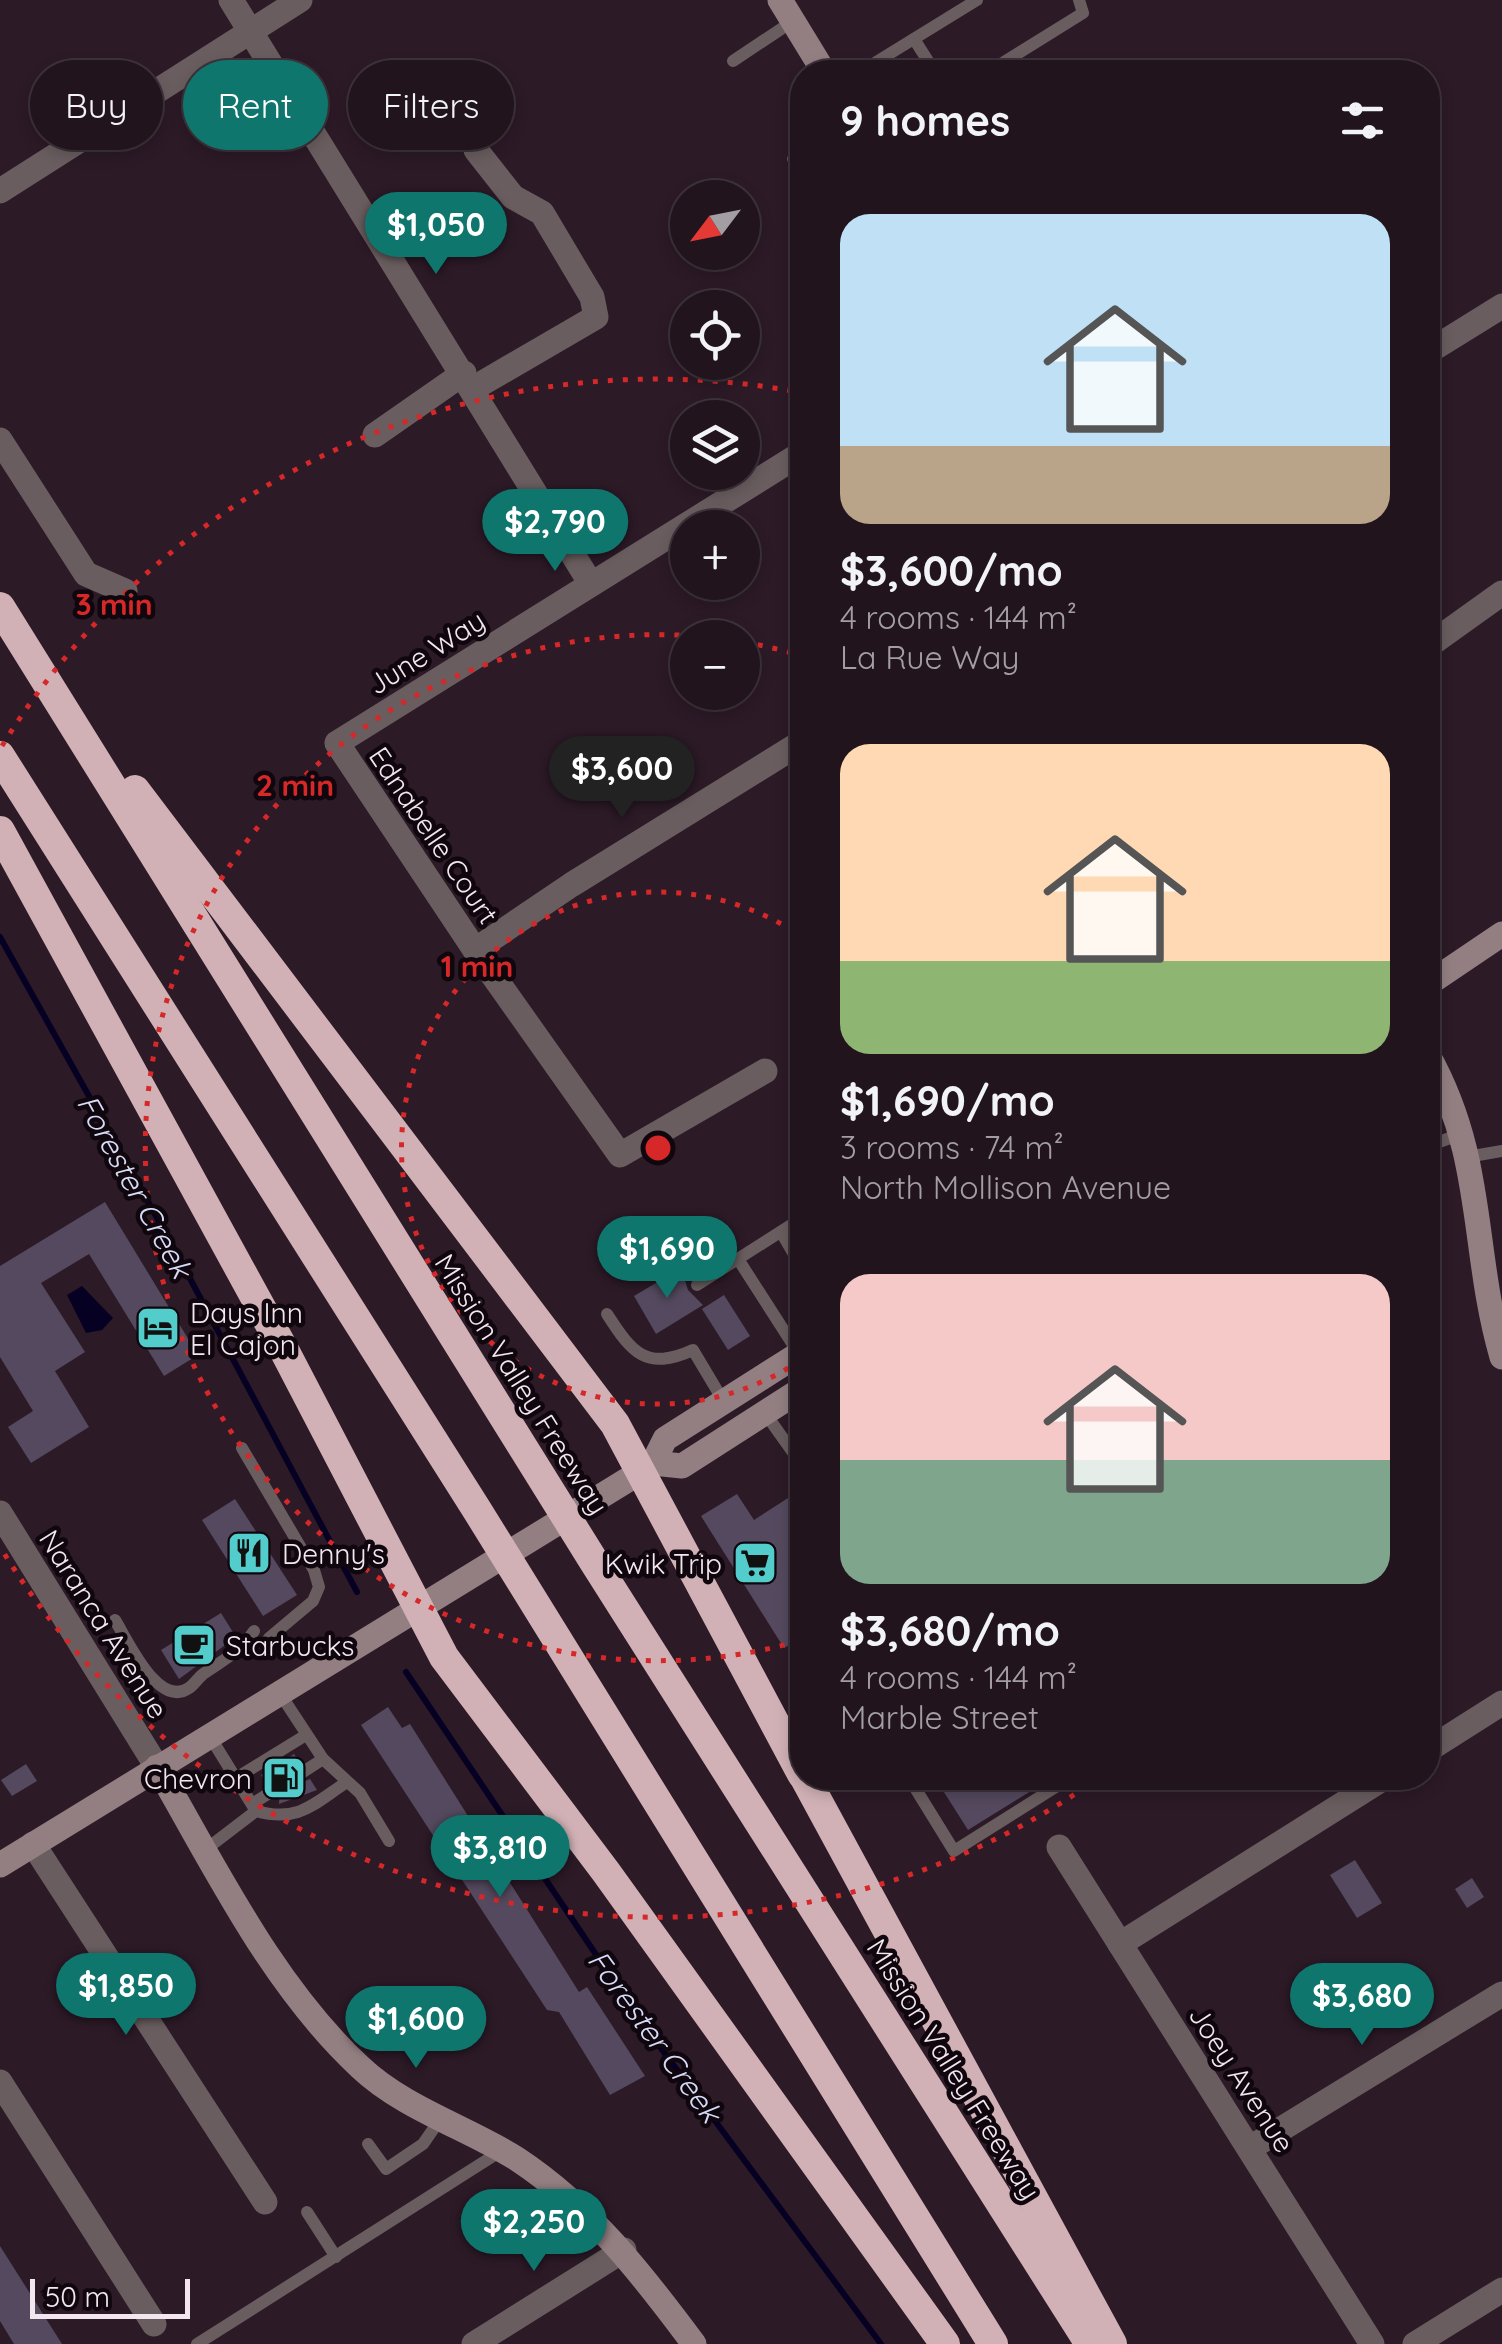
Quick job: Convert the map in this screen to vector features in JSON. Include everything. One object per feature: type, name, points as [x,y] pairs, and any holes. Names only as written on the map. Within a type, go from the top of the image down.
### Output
[{"type":"highway","name":"Mission Valley Freeway","points":[[0,607],[593,1560],[1090,2344]]},
{"type":"highway","points":[[21,641],[648,1467],[790,1748]]},
{"type":"highway","points":[[0,756],[529,1593],[993,2344]]},
{"type":"highway","points":[[0,831],[283,1348],[444,1656],[606,1872],[946,2344]]},
{"type":"highway","points":[[812,1790],[1112,2344]]},
{"type":"main road","points":[[786,11],[817,60]]},
{"type":"main road","points":[[1440,976],[1502,934]]},
{"type":"main road","points":[[1440,1077],[1452,1098],[1477,1196],[1492,1322],[1502,1357]]},
{"type":"main road","points":[[0,1865],[648,1467],[665,1439],[790,1360]]},
{"type":"main road","points":[[769,1410],[776,1391],[790,1376]]},
{"type":"main road","points":[[648,1467],[682,1466],[790,1397]]},
{"type":"main road","points":[[156,1767],[319,2027],[364,2071],[501,2150],[569,2198],[624,2250],[694,2344]]},
{"type":"street","points":[[232,0],[591,584]]},
{"type":"street","points":[[0,191],[300,0]]},
{"type":"street","points":[[375,434],[596,317],[592,297],[542,213],[512,197],[476,150]]},
{"type":"street","points":[[1440,345],[1502,306]]},
{"type":"street","points":[[0,440],[86,574],[124,591]]},
{"type":"street","name":"June Way","points":[[337,743],[790,460]]},
{"type":"street","points":[[1440,638],[1502,594]]},
{"type":"street","name":"Ednabelle Court","points":[[337,743],[475,950],[620,1155],[766,1071]]},
{"type":"street","points":[[475,950],[571,885],[790,749]]},
{"type":"street","name":"Naranca Avenue","points":[[0,1513],[156,1767]]},
{"type":"street","points":[[1440,1742],[1502,1703]]},
{"type":"street","points":[[1120,1944],[1365,1790]]},
{"type":"street","points":[[33,1844],[265,2202]]},
{"type":"street","name":"Joey Avenue","points":[[1059,1847],[1372,2344]]},
{"type":"street","points":[[1250,2148],[1502,1994]]},
{"type":"street","points":[[0,2082],[154,2324]]},
{"type":"street","points":[[474,2344],[624,2250]]},
{"type":"street","points":[[1415,2344],[1502,2290]]},
{"type":"lane","points":[[880,60],[977,0]]},
{"type":"lane","points":[[1008,60],[1076,18],[1084,11],[1079,0]]},
{"type":"lane","points":[[733,61],[786,11]]},
{"type":"lane","points":[[914,39],[927,60]]},
{"type":"lane","points":[[1440,1146],[1502,1150]]},
{"type":"lane","points":[[697,1285],[790,1226]]},
{"type":"lane","points":[[781,1232],[790,1247]]},
{"type":"lane","points":[[738,1259],[790,1337]]},
{"type":"lane","points":[[607,1314],[629,1348],[644,1356],[664,1361],[693,1350],[724,1402]]},
{"type":"lane","points":[[769,1410],[790,1445]]},
{"type":"lane","points":[[242,1448],[314,1570],[319,1587],[313,1601],[269,1638]]},
{"type":"lane","points":[[115,1620],[158,1687],[173,1693],[188,1690],[200,1675],[244,1648],[254,1632]]},
{"type":"lane","points":[[278,1692],[323,1759],[360,1793],[389,1840]]},
{"type":"lane","points":[[209,1734],[254,1807],[281,1818],[298,1814],[347,1782]]},
{"type":"lane","points":[[236,1778],[306,1735]]},
{"type":"lane","points":[[303,1772],[323,1759]]},
{"type":"lane","points":[[916,1790],[954,1850],[1051,1790]]},
{"type":"lane","points":[[205,1850],[272,1792]]},
{"type":"lane","points":[[368,2144],[386,2169],[423,2144],[441,2118]]},
{"type":"lane","points":[[197,2344],[501,2150]]},
{"type":"lane","points":[[306,2212],[336,2257]]},
{"type":"shaded area","points":[[82,1286],[113,1318],[102,1330],[86,1333],[67,1295]]},
{"type":"building","name":"Days Inn El Cajon","points":[[105,1202],[198,1355],[164,1376],[89,1254],[41,1283],[85,1352],[55,1371],[89,1427],[31,1463],[8,1427],[33,1411],[0,1357],[0,1266]]},
{"type":"building","points":[[681,1268],[688,1290],[703,1305],[656,1334],[634,1296]]},
{"type":"building","points":[[724,1295],[750,1336],[728,1350],[702,1309]]},
{"type":"building","points":[[737,1494],[754,1520],[790,1497],[790,1644],[784,1648],[701,1516]]},
{"type":"building","points":[[235,1499],[297,1595],[263,1616],[202,1520]]},
{"type":"building","points":[[221,1613],[236,1637],[179,1679],[161,1650]]},
{"type":"building","points":[[388,1707],[402,1728],[410,1724],[579,1992],[587,1987],[645,2076],[610,2095],[559,2012],[547,2010],[361,1725]]},
{"type":"building","points":[[294,1754],[300,1762],[294,1777],[303,1782],[310,1779],[317,1790],[279,1804],[280,1788],[266,1783],[261,1775]]},
{"type":"building","points":[[26,1764],[37,1781],[12,1796],[1,1780]]},
{"type":"building","points":[[943,1790],[1033,1790],[968,1830]]},
{"type":"building","points":[[1355,1860],[1382,1903],[1357,1918],[1330,1875]]},
{"type":"building","points":[[1472,1878],[1484,1897],[1467,1908],[1455,1889]]},
{"type":"building","points":[[0,2246],[62,2344],[14,2344],[0,2321]]},
{"type":"waterway","name":"Forester Creek","points":[[0,937],[170,1241],[357,1592]]},
{"type":"waterway","name":"Forester Creek","points":[[406,1672],[640,2020],[881,2344]]},
{"type":"place","name":"Days Inn El Cajon","points":[[158,1328]]},
{"type":"place","name":"Denny's","points":[[249,1553]]},
{"type":"place","name":"Kwik Trip","points":[[755,1563]]},
{"type":"place","name":"Starbucks","points":[[194,1645]]},
{"type":"place","name":"Chevron","points":[[284,1778]]}]
